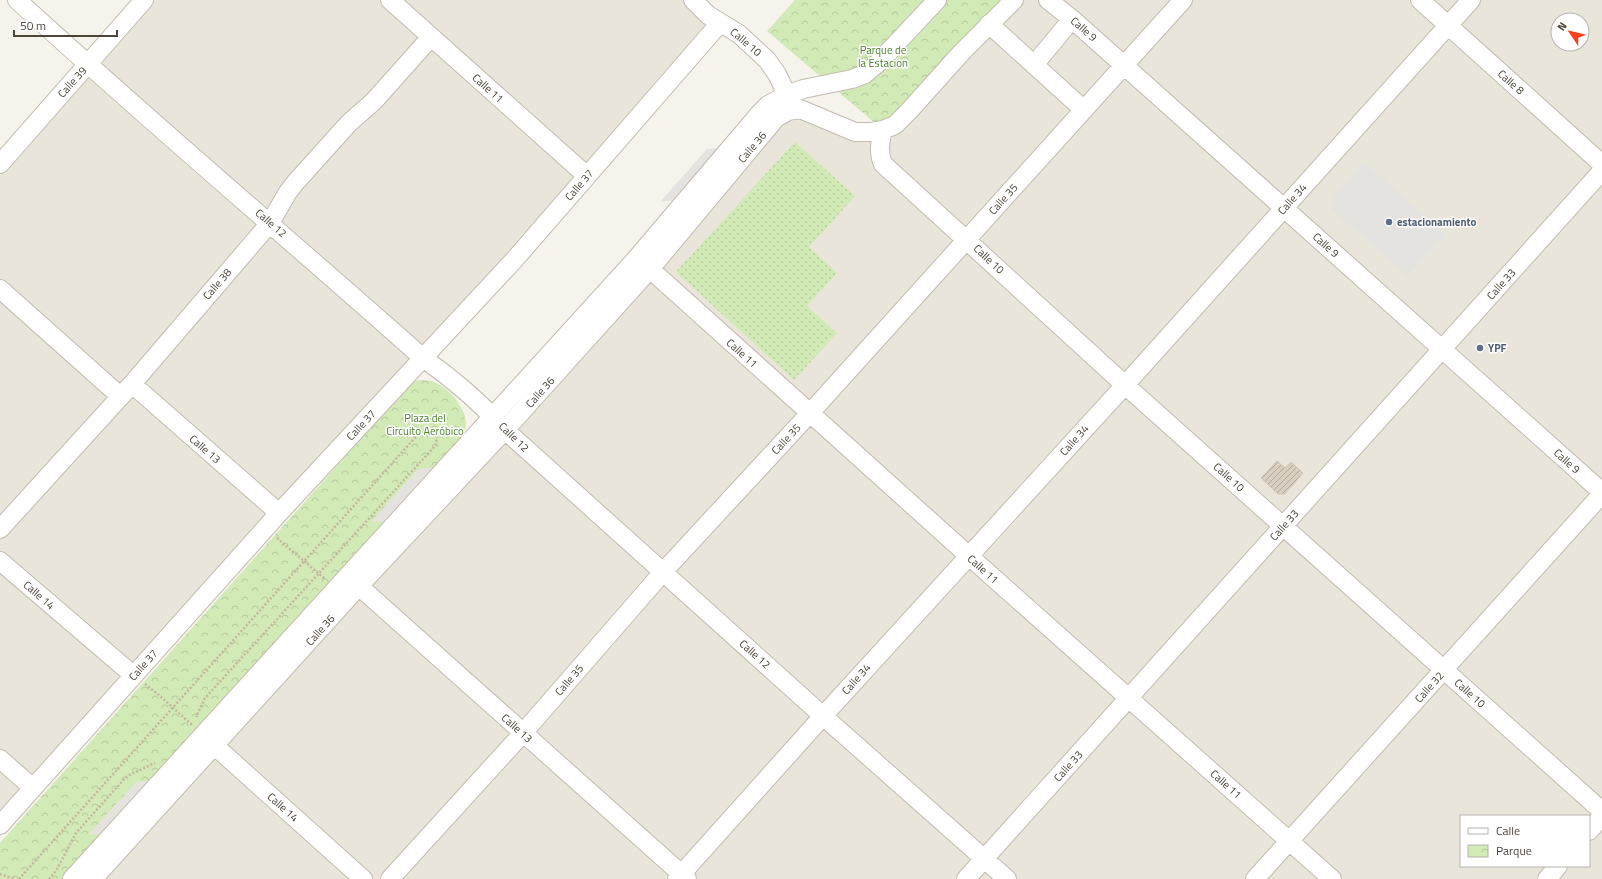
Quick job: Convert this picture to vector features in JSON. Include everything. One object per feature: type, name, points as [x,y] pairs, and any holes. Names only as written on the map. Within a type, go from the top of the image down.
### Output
[{"type":"street","name":"Calle 12","points":[[17,0],[88,65],[423,358],[449,377],[494,416],[505,430],[1007,879]]},
{"type":"street","name":"Calle 39","points":[[0,164],[144,0]]},
{"type":"street","name":"Calle 11","points":[[390,0],[587,176]]},
{"type":"street","name":"Calle 10","points":[[693,0],[720,23],[739,34],[767,60],[777,74],[787,95]]},
{"type":"street","name":"Calle 36","points":[[72,879],[209,740],[354,581],[494,416],[635,260],[760,113],[768,105],[803,89],[852,79],[865,74],[878,63],[937,0]]},
{"type":"street","points":[[999,0],[1010,0]]},
{"type":"street","name":"Calle 36","points":[[93,879],[336,589],[354,581],[505,430],[650,269],[776,118],[788,111],[800,109],[849,130],[871,132],[883,130],[895,125],[989,24],[1014,0]]},
{"type":"street","name":"Calle 9","points":[[1048,0],[1072,19],[1285,207],[1602,493]]},
{"type":"street","name":"Calle 35","points":[[390,879],[523,733],[663,572],[810,413],[1183,0]]},
{"type":"street","name":"Calle 8","points":[[1420,0],[1602,164]]},
{"type":"street","name":"Calle 34","points":[[682,877],[823,716],[1471,0]]},
{"type":"street","points":[[1034,65],[1072,19]]},
{"type":"street","name":"Calle 37","points":[[0,825],[279,513],[515,259],[720,23]]},
{"type":"street","points":[[989,24],[1084,110]]},
{"type":"street","name":"Calle 38","points":[[0,529],[126,390],[270,223],[295,183],[349,123],[374,101],[431,37]]},
{"type":"street","name":"Calle 10","points":[[883,130],[879,148],[883,164],[967,239],[1124,384],[1602,811]]},
{"type":"street","name":"Calle 33","points":[[966,879],[1602,172]]},
{"type":"street","name":"Calle 11","points":[[635,260],[650,269],[969,556],[1332,879]]},
{"type":"street","name":"Calle 13","points":[[0,290],[279,513]]},
{"type":"street","name":"Calle 32","points":[[1255,879],[1602,493]]},
{"type":"street","name":"Calle 14","points":[[0,561],[133,676]]},
{"type":"street","name":"Calle 13","points":[[354,581],[682,877]]},
{"type":"street","name":"Calle 14","points":[[209,740],[363,879]]},
{"type":"street","points":[[0,759],[33,788]]},
{"type":"street","points":[[1590,830],[1602,816]]},
{"type":"street","points":[[1547,879],[1557,867]]},
{"type":"path","points":[[19,879],[421,431],[426,430],[434,432],[437,436],[436,445],[205,698],[198,715],[185,729]]},
{"type":"path","points":[[266,528],[336,589]]},
{"type":"path","points":[[133,676],[173,708],[209,740]]},
{"type":"path","points":[[49,879],[56,872],[76,834],[127,776],[155,763],[160,757]]},
{"type":"path","points":[[0,874],[14,879]]},
{"type":"shaded area","points":[[144,0],[693,0],[720,23],[0,825],[0,164]]},
{"type":"shaded area","points":[[1014,0],[1602,0],[1602,879],[93,879],[788,111],[871,132]]},
{"type":"shaded area","points":[[726,147],[678,200],[660,202],[707,149]]},
{"type":"shaded area","name":"estacionamiento","points":[[1364,162],[1446,235],[1407,276],[1332,210],[1334,196]]},
{"type":"shaded area","points":[[437,467],[389,521],[371,522],[418,469]]},
{"type":"shaded area","points":[[154,780],[107,833],[88,835],[136,782]]},
{"type":"green space","name":"Parque de la Estacion","points":[[795,0],[1014,0],[883,130],[767,31]]},
{"type":"green space","points":[[795,142],[855,196],[809,247],[837,273],[807,306],[837,333],[794,380],[676,272]]},
{"type":"green space","name":"Plaza del Circuito Aeróbico","points":[[418,380],[431,381],[438,384],[458,402],[465,418],[466,426],[463,435],[456,446],[63,879],[0,879],[0,843],[409,385]]},
{"type":"building","points":[[1277,461],[1285,468],[1291,462],[1303,473],[1285,494],[1278,494],[1261,478]]},
{"type":"place","name":"estacionamiento","points":[[1389,222]]},
{"type":"place","name":"YPF","points":[[1480,348]]}]
